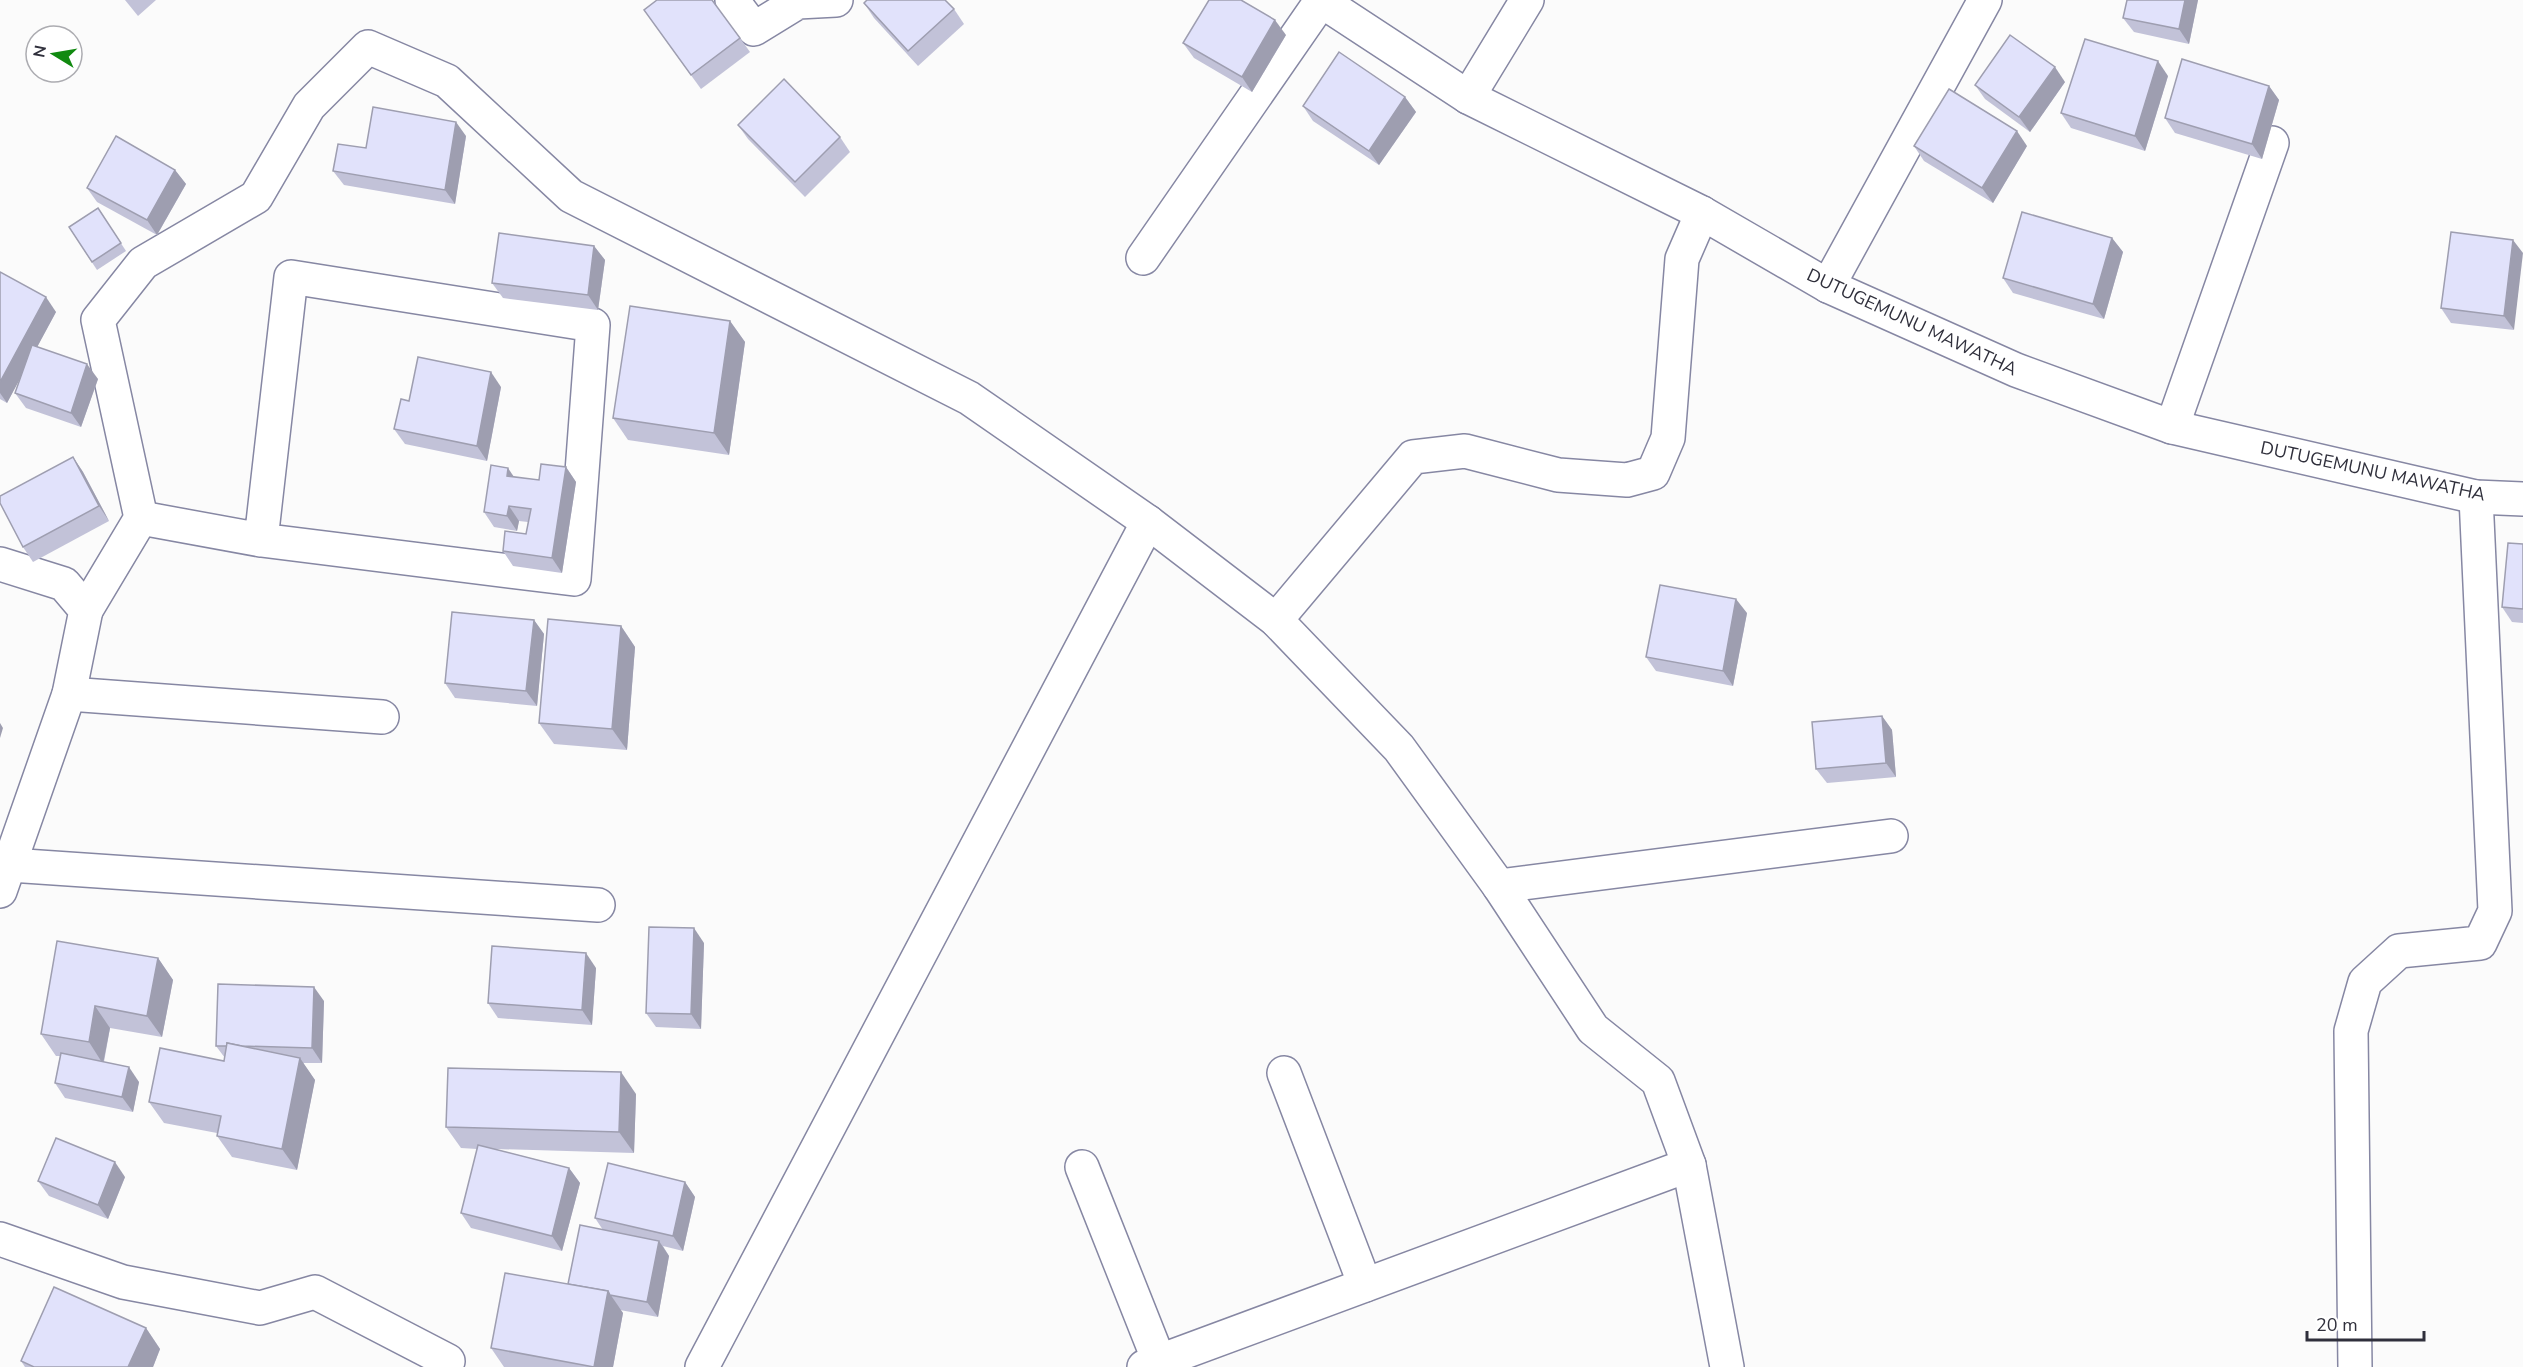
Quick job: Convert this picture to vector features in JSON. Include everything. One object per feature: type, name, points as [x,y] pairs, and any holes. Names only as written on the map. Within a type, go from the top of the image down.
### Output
[{"type":"street","points":[[732,0],[754,29],[798,2],[836,0]]},
{"type":"street","points":[[1143,258],[1320,0]]},
{"type":"street","name":"DUTUGEMUNU MAWATHA","points":[[1320,0],[1468,97],[1702,213],[1828,286],[2016,370],[2172,427],[2476,496],[2523,500]]},
{"type":"street","points":[[1468,97],[1527,0]]},
{"type":"street","points":[[1828,286],[1985,0]]},
{"type":"street","points":[[598,905],[5,878],[69,694],[86,610],[141,518],[98,320],[143,263],[256,197],[309,106],[368,47],[447,81],[572,196],[969,398],[1148,522],[1276,620],[1399,748],[1499,886],[1593,1029],[1658,1081],[1689,1165],[1726,1367]]},
{"type":"street","points":[[2172,427],[2272,143]]},
{"type":"street","points":[[1276,620],[1413,457],[1465,451],[1558,475],[1627,480],[1653,474],[1668,438],[1682,259],[1702,213]]},
{"type":"street","points":[[141,518],[261,540],[574,579],[593,325],[291,277],[261,540]]},
{"type":"street","points":[[2355,1367],[2351,1031],[2365,982],[2399,951],[2480,943],[2494,911],[2476,496]]},
{"type":"street","points":[[702,1367],[1148,522]]},
{"type":"street","points":[[0,564],[64,584],[86,610]]},
{"type":"street","points":[[69,694],[382,717]]},
{"type":"street","points":[[1499,886],[1891,836]]},
{"type":"street","points":[[1284,1073],[1365,1285]]},
{"type":"street","points":[[1082,1167],[1151,1364],[1689,1165]]},
{"type":"street","points":[[0,1239],[123,1282],[260,1308],[315,1292],[448,1361]]},
{"type":"building","points":[[657,0],[712,0],[740,38],[691,75],[644,10]]},
{"type":"building","points":[[867,0],[945,0],[954,9],[908,51],[864,3]]},
{"type":"building","points":[[1209,0],[1241,0],[1275,20],[1242,77],[1183,43]]},
{"type":"building","points":[[2127,0],[2185,0],[2179,29],[2123,18]]},
{"type":"building","points":[[2010,35],[2055,67],[2019,117],[1975,85]]},
{"type":"building","points":[[2085,39],[2158,61],[2135,136],[2061,113]]},
{"type":"building","points":[[1339,52],[1405,97],[1369,151],[1303,106]]},
{"type":"building","points":[[2182,59],[2269,86],[2252,144],[2165,118]]},
{"type":"building","points":[[784,79],[840,137],[795,182],[738,125]]},
{"type":"building","points":[[1949,89],[2017,131],[1982,188],[1914,146]]},
{"type":"building","points":[[373,107],[456,122],[445,190],[333,171],[338,144],[366,148]]},
{"type":"building","points":[[116,136],[175,170],[147,220],[87,188]]},
{"type":"building","points":[[98,208],[121,243],[92,262],[69,227]]},
{"type":"building","points":[[2022,212],[2112,238],[2093,304],[2003,278]]},
{"type":"building","points":[[2451,232],[2513,240],[2504,316],[2441,308]]},
{"type":"building","points":[[499,233],[594,246],[588,295],[492,283]]},
{"type":"building","points":[[0,272],[46,297],[0,382]]},
{"type":"building","points":[[630,306],[730,321],[714,433],[613,418]]},
{"type":"building","points":[[32,345],[87,364],[71,413],[15,393]]},
{"type":"building","points":[[418,357],[491,372],[477,446],[394,429],[401,399],[409,401]]},
{"type":"building","points":[[73,457],[99,506],[23,547],[0,503],[0,496]]},
{"type":"building","points":[[541,464],[566,467],[552,558],[503,551],[505,531],[526,534],[531,509],[509,506],[507,516],[484,512],[491,465],[508,468],[507,476],[539,480]]},
{"type":"building","points":[[2508,543],[2523,544],[2523,609],[2502,607]]},
{"type":"building","points":[[1660,585],[1736,599],[1723,671],[1646,657]]},
{"type":"building","points":[[452,612],[534,620],[526,691],[445,683]]},
{"type":"building","points":[[548,619],[621,626],[612,729],[539,723]]},
{"type":"building","points":[[1882,716],[1886,763],[1816,769],[1812,722]]},
{"type":"building","points":[[649,927],[694,928],[691,1014],[646,1013]]},
{"type":"building","points":[[57,941],[158,958],[147,1016],[95,1006],[89,1042],[41,1034]]},
{"type":"building","points":[[492,946],[586,953],[582,1010],[488,1003]]},
{"type":"building","points":[[218,984],[314,987],[312,1048],[242,1046],[227,1043],[227,1046],[216,1046]]},
{"type":"building","points":[[227,1043],[300,1058],[282,1149],[217,1136],[221,1116],[149,1102],[160,1048],[224,1061]]},
{"type":"building","points":[[61,1053],[129,1067],[122,1097],[55,1083]]},
{"type":"building","points":[[448,1068],[621,1072],[619,1132],[446,1127]]},
{"type":"building","points":[[56,1138],[115,1162],[98,1205],[38,1181]]},
{"type":"building","points":[[478,1145],[569,1168],[552,1236],[461,1213]]},
{"type":"building","points":[[608,1163],[685,1182],[673,1236],[595,1218]]},
{"type":"building","points":[[580,1225],[659,1241],[647,1302],[610,1295],[608,1291],[568,1284]]},
{"type":"building","points":[[505,1273],[608,1291],[594,1367],[491,1348]]},
{"type":"building","points":[[54,1287],[146,1328],[128,1367],[34,1367],[21,1361]]}]
